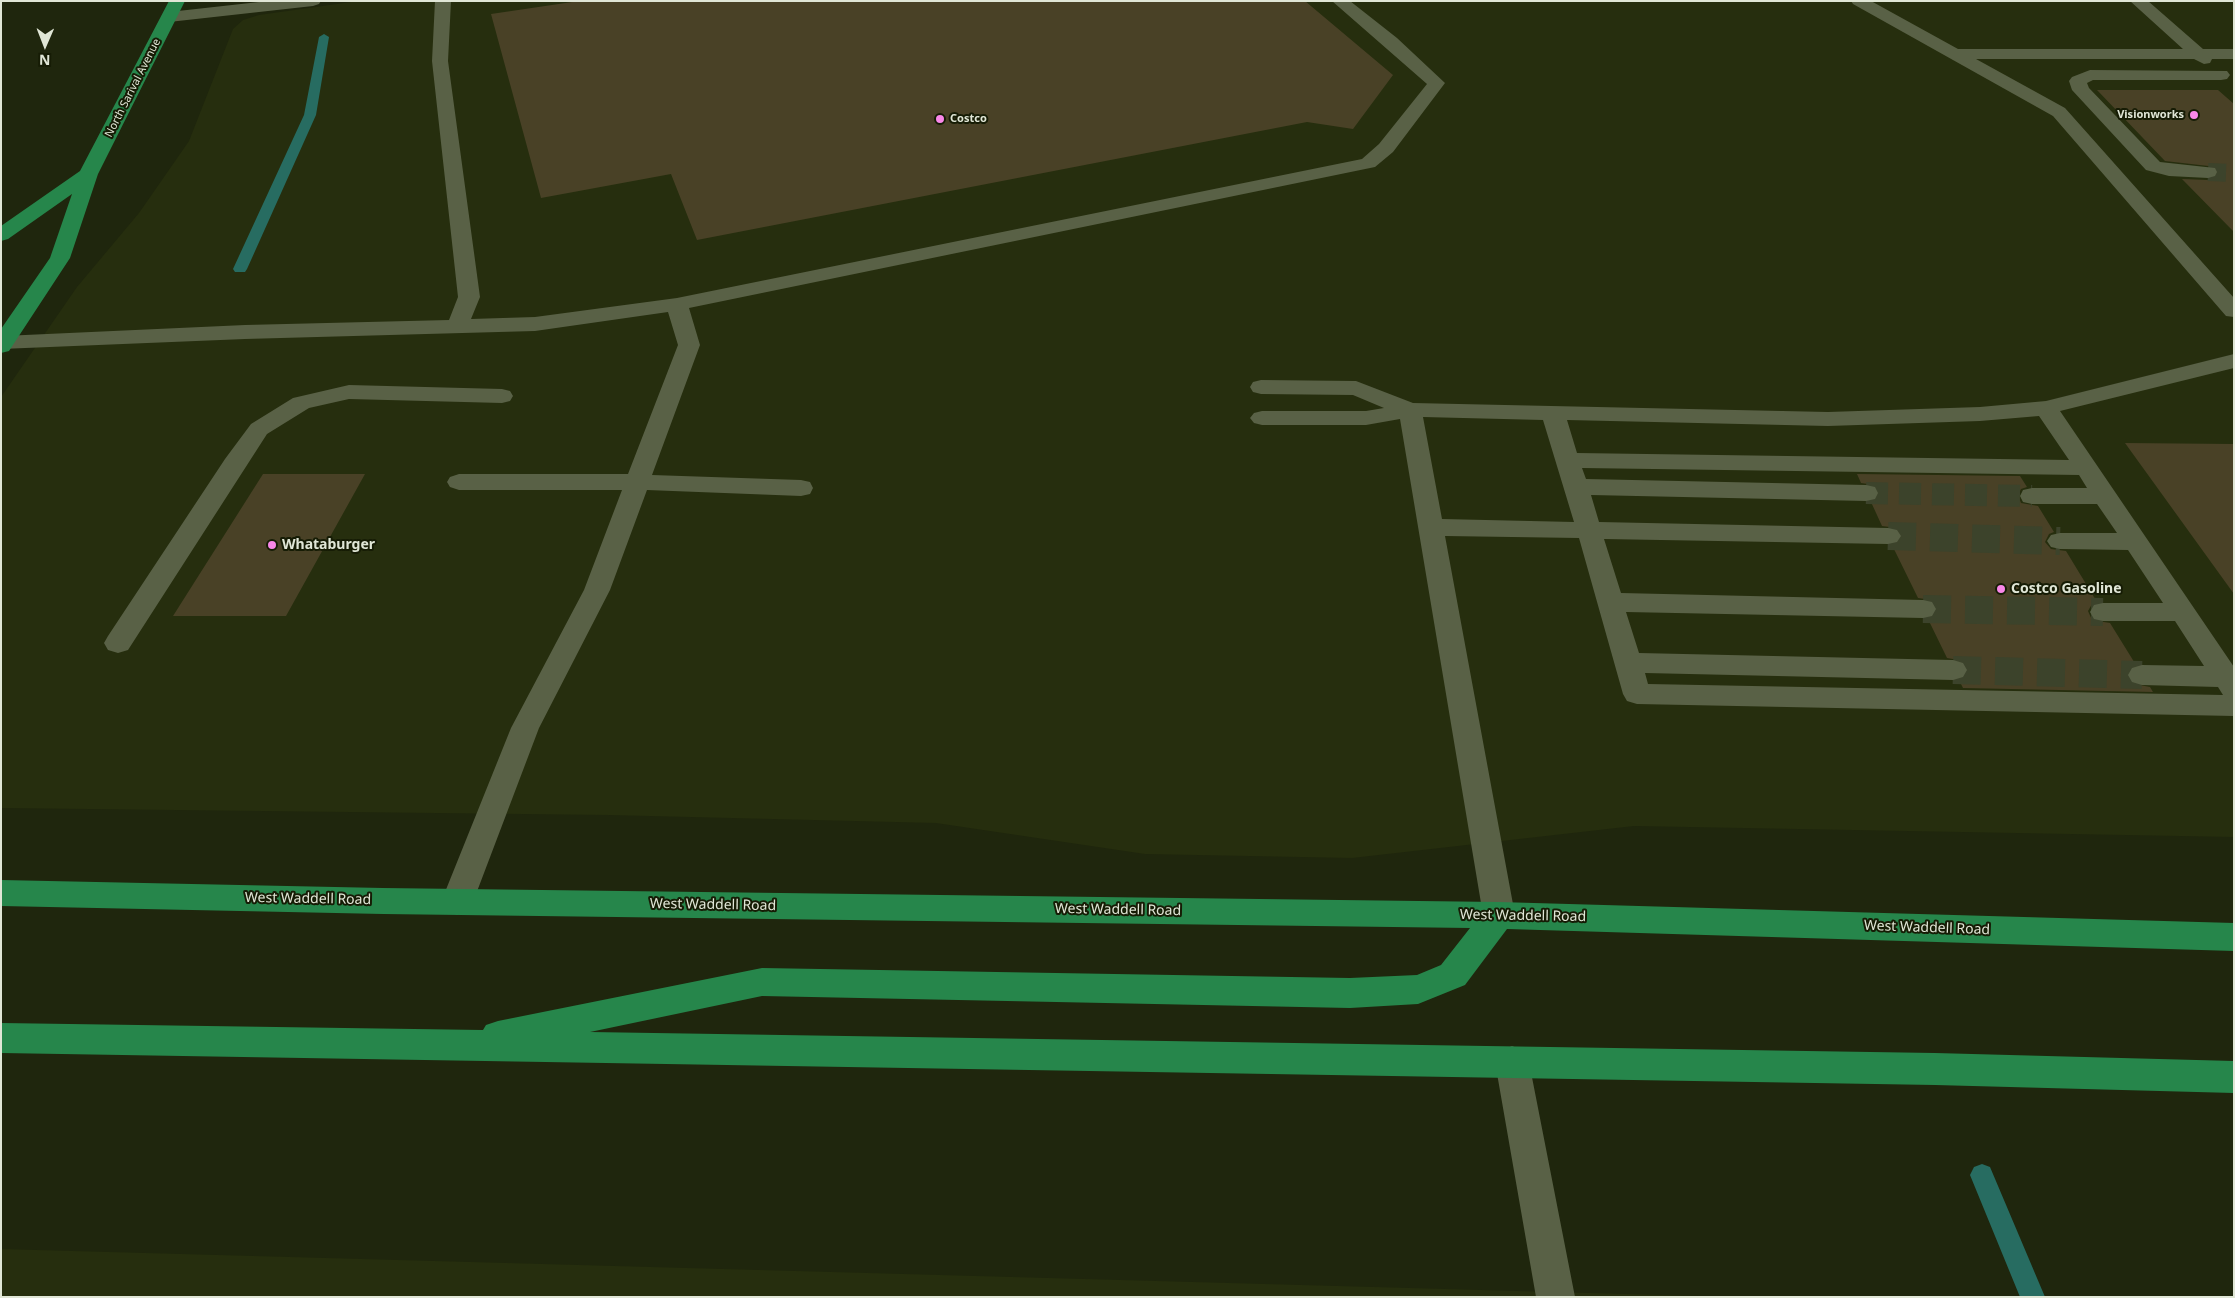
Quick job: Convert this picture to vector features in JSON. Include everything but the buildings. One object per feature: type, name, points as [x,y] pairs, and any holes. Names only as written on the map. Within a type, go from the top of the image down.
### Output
[{"type":"main road","name":"North Sarival Avenue","points":[[2,345],[60,258],[88,174],[177,1]]},
{"type":"main road","name":"North Sarival Avenue","points":[[1,235],[88,174]]},
{"type":"main road","name":"West Waddell Road","points":[[1,893],[457,902],[1499,915],[2234,937]]},
{"type":"main road","points":[[447,1046],[762,982],[1350,993],[1418,989],[1453,975],[1499,915]]},
{"type":"main road","points":[[1,1038],[1935,1068],[2234,1077]]},
{"type":"street","points":[[169,17],[313,1]]},
{"type":"street","points":[[443,1],[440,61],[469,297],[457,326]]},
{"type":"street","points":[[2,345],[245,332],[535,324],[676,304],[1368,163],[1386,148],[1436,82],[1391,42],[1340,1]]},
{"type":"street","points":[[1859,1],[2059,112],[2234,311]]},
{"type":"street","points":[[2138,1],[2234,88]]},
{"type":"street","points":[[1954,54],[2234,54]]},
{"type":"street","points":[[2208,172],[2169,170],[2153,166],[2081,90],[2078,81],[2090,74],[2221,75]]},
{"type":"street","points":[[457,902],[525,728],[597,590],[689,345],[676,304]]},
{"type":"street","points":[[1262,418],[1366,418],[1410,410],[1828,419],[1980,414],[2046,408],[2234,361]]},
{"type":"street","points":[[1261,387],[1356,388],[1410,410]]},
{"type":"street","points":[[118,643],[234,464],[259,429],[302,403],[349,392],[502,396]]},
{"type":"street","points":[[2046,408],[2230,683]]},
{"type":"street","points":[[1410,410],[1499,915]]},
{"type":"street","points":[[1553,414],[1577,487],[1636,694],[2234,706]]},
{"type":"street","points":[[1568,460],[2087,468]]},
{"type":"street","points":[[459,482],[638,482],[801,488]]},
{"type":"street","points":[[1577,487],[1866,493]]},
{"type":"street","points":[[2032,496],[2106,496]]},
{"type":"street","points":[[1430,527],[1888,536]]},
{"type":"street","points":[[2060,541],[2136,542]]},
{"type":"street","points":[[1610,602],[1923,609]]},
{"type":"street","points":[[2103,612],[2182,612]]},
{"type":"street","points":[[1628,663],[1953,670]]},
{"type":"street","points":[[2142,675],[2230,683]]},
{"type":"street","points":[[1512,1062],[1556,1297]]},
{"type":"shaded area","points":[[358,1],[2234,1],[2234,837],[1634,826],[1352,858],[1145,854],[936,823],[608,815],[1,808],[1,397],[77,287],[139,213],[189,141],[233,29],[243,20],[259,15]]},
{"type":"shaded area","points":[[1,1249],[1735,1297],[1,1297]]},
{"type":"waterway","points":[[240,269],[310,115],[324,37]]},
{"type":"waterway","points":[[1982,1175],[2033,1297]]},
{"type":"tunnel","points":[[2208,172],[2234,173]]},
{"type":"tunnel","points":[[1866,493],[2032,496]]},
{"type":"tunnel","points":[[1888,536],[2060,541]]},
{"type":"tunnel","points":[[1923,609],[2103,612]]},
{"type":"tunnel","points":[[1953,670],[2142,675]]},
{"type":"place","name":"Visionworks","points":[[2194,115]]},
{"type":"place","name":"Costco","points":[[940,119]]},
{"type":"place","name":"Whataburger","points":[[272,545]]},
{"type":"place","name":"Costco Gasoline","points":[[2001,589]]}]
